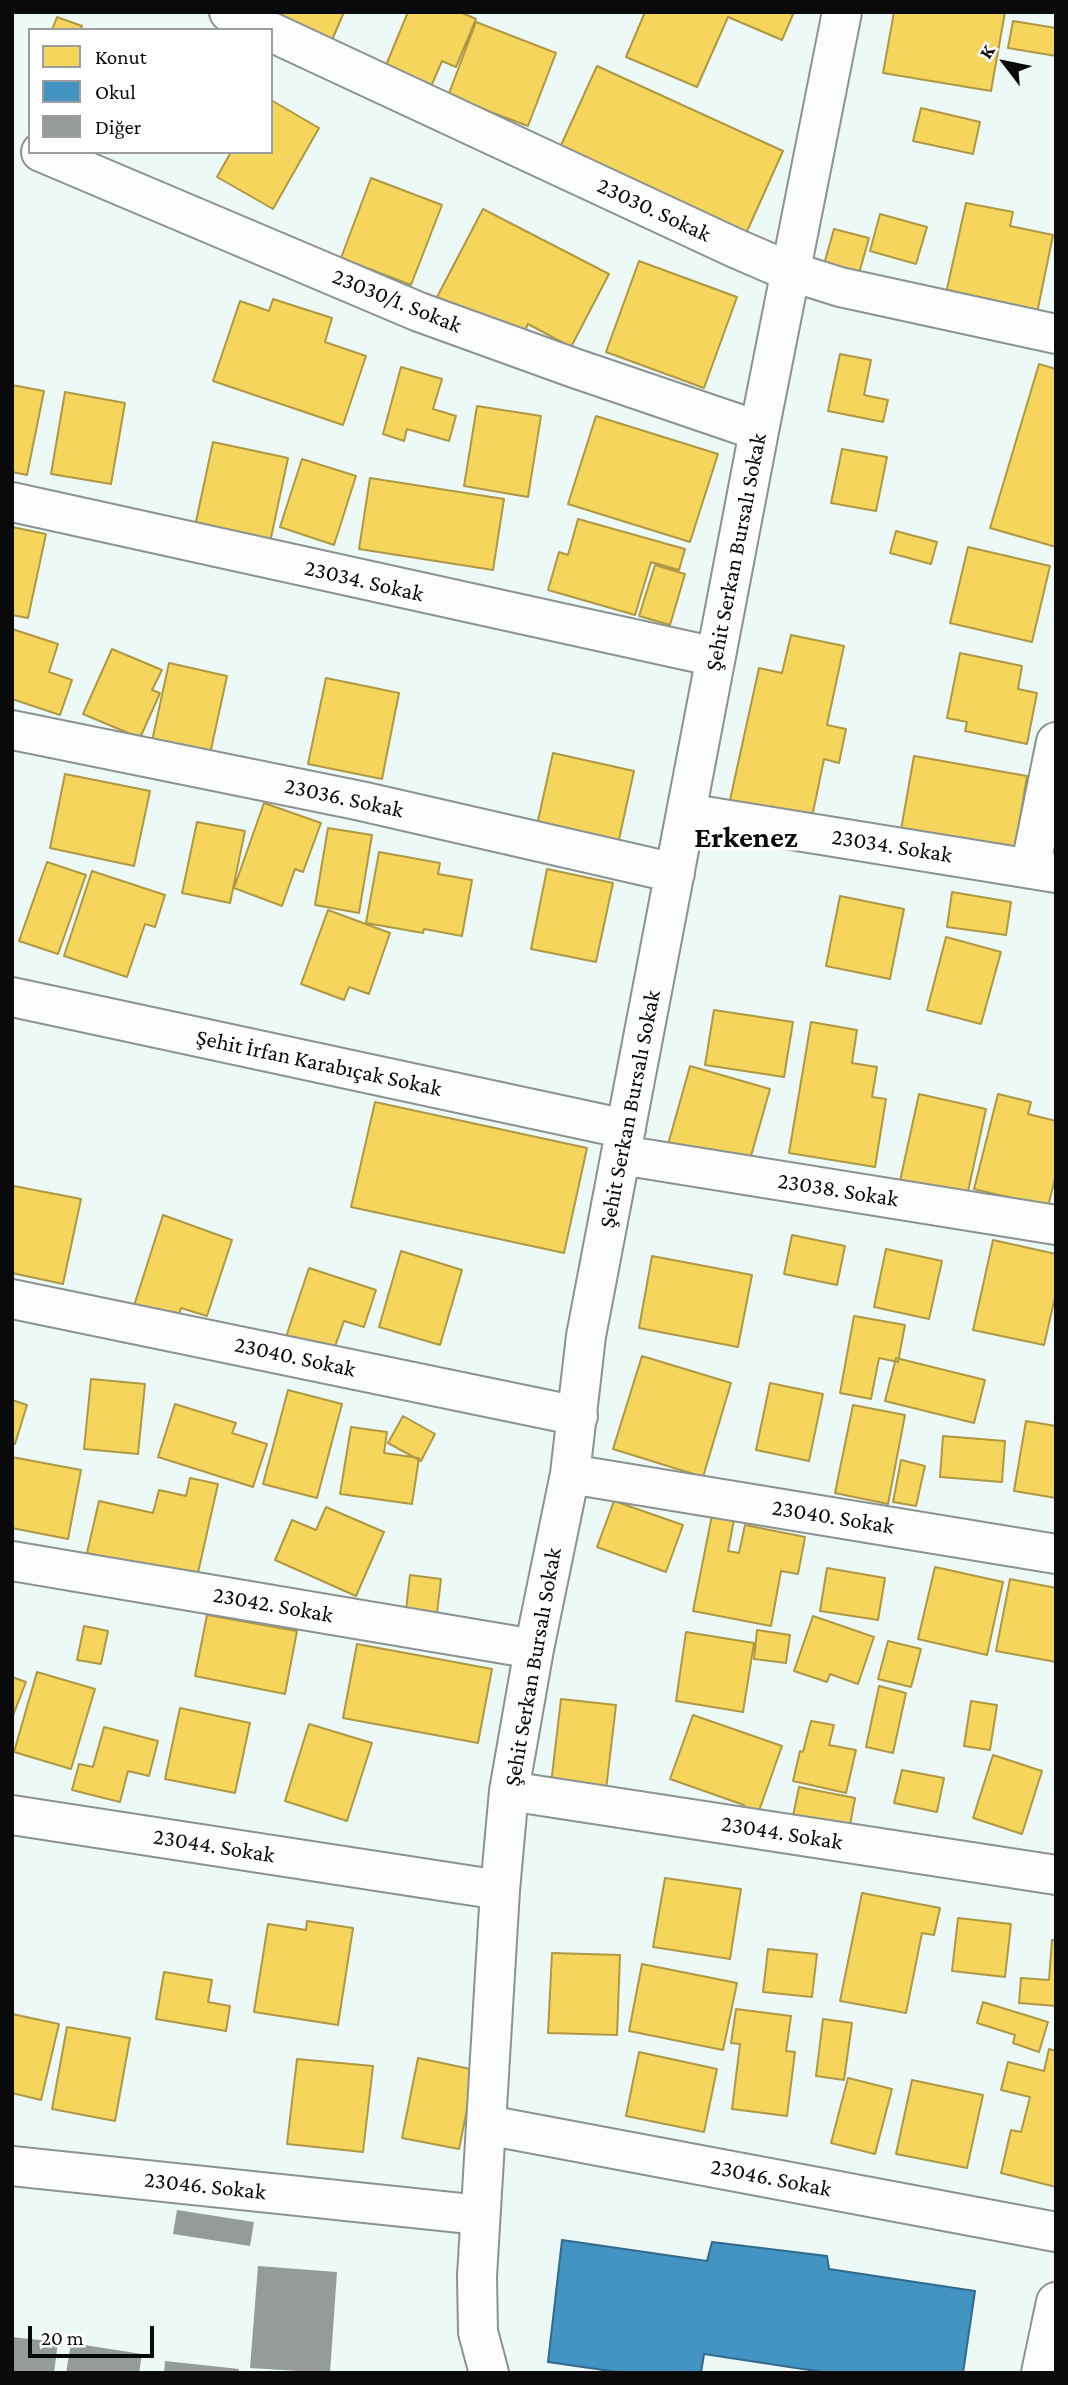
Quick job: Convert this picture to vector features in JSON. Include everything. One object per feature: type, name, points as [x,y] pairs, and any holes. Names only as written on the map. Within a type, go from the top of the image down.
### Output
[{"type":"street","name":"23030. Sokak","points":[[229,12],[263,28]]},
{"type":"street","name":"Şehit Serkan Bursalı Sokak","points":[[489,2373],[478,2332],[477,2276],[500,1890],[509,1791],[534,1649],[570,1474],[586,1336],[842,12]]},
{"type":"street","name":"23030. Sokak","points":[[273,33],[791,271],[840,287],[1056,334]]},
{"type":"street","points":[[12,140],[28,147]]},
{"type":"street","name":"23030/1. Sokak","points":[[46,154],[419,312],[759,431]]},
{"type":"street","name":"23034. Sokak","points":[[12,502],[716,657]]},
{"type":"street","name":"23036. Sokak","points":[[12,730],[361,801],[675,873]]},
{"type":"street","points":[[1043,871],[1056,742]]},
{"type":"street","name":"23034. Sokak","points":[[686,813],[1043,871]]},
{"type":"street","name":"Şehit İrfan Karabıçak Sokak","points":[[12,997],[623,1142]]},
{"type":"street","name":"23038. Sokak","points":[[623,1142],[1056,1225]]},
{"type":"street","name":"23040. Sokak","points":[[12,1299],[578,1416]]},
{"type":"street","name":"23040. Sokak","points":[[570,1474],[1056,1554]]},
{"type":"street","name":"23042. Sokak","points":[[12,1561],[534,1649]]},
{"type":"street","name":"23044. Sokak","points":[[509,1791],[1056,1875]]},
{"type":"street","name":"23044. Sokak","points":[[12,1815],[500,1890]]},
{"type":"street","name":"23046. Sokak","points":[[487,2125],[1056,2232]]},
{"type":"street","name":"23046. Sokak","points":[[12,2166],[480,2214]]},
{"type":"street","points":[[1041,2373],[1056,2302]]},
{"type":"building: Konut","points":[[274,12],[344,12],[332,40],[273,15]]},
{"type":"building: Konut","points":[[408,12],[460,12],[476,19],[456,67],[442,61],[430,89],[384,70]]},
{"type":"building: Konut","points":[[645,12],[794,12],[782,40],[728,17],[697,87],[626,57]]},
{"type":"building: Konut","points":[[894,12],[1005,12],[991,91],[883,73]]},
{"type":"building: Konut","points":[[57,17],[82,26],[81,28],[53,28]]},
{"type":"building: Konut","points":[[1013,21],[1056,28],[1056,56],[1008,48]]},
{"type":"building: Konut","points":[[476,22],[556,53],[528,126],[448,96]]},
{"type":"building: Konut","points":[[597,66],[783,151],[744,238],[557,154]]},
{"type":"building: Konut","points":[[273,101],[319,128],[273,209],[217,177],[230,154],[273,154]]},
{"type":"building: Konut","points":[[921,108],[980,122],[973,154],[913,141]]},
{"type":"building: Konut","points":[[371,178],[442,205],[411,285],[341,258]]},
{"type":"building: Konut","points":[[966,203],[1013,212],[1010,226],[1053,235],[1036,318],[945,298]]},
{"type":"building: Konut","points":[[483,209],[609,274],[571,347],[528,324],[521,338],[489,325],[437,297]]},
{"type":"building: Konut","points":[[880,214],[927,227],[916,264],[870,251]]},
{"type":"building: Konut","points":[[834,229],[869,238],[858,277],[823,268]]},
{"type":"building: Konut","points":[[639,261],[737,297],[704,388],[606,352]]},
{"type":"building: Konut","points":[[273,299],[332,318],[325,342],[366,356],[343,425],[213,381],[240,301],[269,311]]},
{"type":"building: Konut","points":[[840,354],[871,360],[864,395],[888,400],[883,422],[828,411]]},
{"type":"building: Konut","points":[[1039,364],[1056,369],[1056,547],[990,528]]},
{"type":"building: Konut","points":[[401,367],[442,379],[433,409],[456,416],[449,441],[407,429],[404,441],[383,434]]},
{"type":"building: Konut","points":[[12,385],[44,391],[27,475],[12,472]]},
{"type":"building: Konut","points":[[65,392],[125,403],[111,484],[51,474]]},
{"type":"building: Konut","points":[[477,406],[541,416],[528,497],[464,486]]},
{"type":"building: Konut","points":[[596,416],[718,454],[690,542],[568,504]]},
{"type":"building: Konut","points":[[213,442],[288,458],[269,547],[194,531]]},
{"type":"building: Konut","points":[[842,449],[887,457],[876,511],[831,503]]},
{"type":"building: Konut","points":[[302,459],[356,476],[334,545],[280,527]]},
{"type":"building: Konut","points":[[370,478],[504,499],[493,570],[359,549]]},
{"type":"building: Konut","points":[[578,519],[685,549],[679,570],[651,562],[635,615],[548,590],[559,552],[568,555]]},
{"type":"building: Konut","points":[[12,527],[46,534],[28,618],[12,615]]},
{"type":"building: Konut","points":[[896,531],[937,542],[931,564],[890,553]]},
{"type":"building: Konut","points":[[968,547],[1050,566],[1032,642],[950,623]]},
{"type":"building: Konut","points":[[655,565],[685,574],[670,625],[639,616]]},
{"type":"building: Konut","points":[[12,629],[58,644],[49,672],[72,680],[60,715],[12,699]]},
{"type":"building: Konut","points":[[791,635],[844,646],[827,725],[846,729],[839,763],[824,759],[812,817],[730,800],[759,668],[782,673]]},
{"type":"building: Konut","points":[[112,649],[162,670],[152,690],[160,693],[140,738],[83,714]]},
{"type":"building: Konut","points":[[960,653],[1022,666],[1018,689],[1037,693],[1027,744],[965,731],[967,722],[947,718]]},
{"type":"building: Konut","points":[[169,663],[227,676],[210,754],[152,741]]},
{"type":"building: Konut","points":[[326,678],[399,693],[382,779],[308,764]]},
{"type":"building: Konut","points":[[553,753],[634,771],[618,844],[535,834]]},
{"type":"building: Konut","points":[[914,756],[1027,776],[1013,861],[899,841]]},
{"type":"building: Konut","points":[[65,774],[150,791],[134,866],[50,848]]},
{"type":"building: Konut","points":[[264,803],[321,823],[303,872],[295,869],[282,906],[234,888]]},
{"type":"building: Konut","points":[[197,822],[245,831],[230,903],[182,893]]},
{"type":"building: Konut","points":[[328,828],[372,835],[359,913],[315,905]]},
{"type":"building: Konut","points":[[379,852],[440,863],[438,874],[472,880],[462,936],[424,929],[423,933],[366,923]]},
{"type":"building: Konut","points":[[47,862],[86,875],[58,954],[19,941]]},
{"type":"building: Konut","points":[[547,869],[613,883],[596,962],[531,949]]},
{"type":"building: Konut","points":[[92,871],[165,895],[155,927],[145,924],[127,977],[64,956]]},
{"type":"building: Konut","points":[[952,892],[1011,902],[1006,935],[947,927]]},
{"type":"building: Konut","points":[[840,896],[904,909],[890,979],[826,966]]},
{"type":"building: Konut","points":[[328,910],[390,933],[369,994],[349,987],[344,1000],[301,984]]},
{"type":"building: Konut","points":[[946,937],[1001,952],[981,1024],[927,1010]]},
{"type":"building: Konut","points":[[714,1010],[793,1022],[784,1077],[705,1065]]},
{"type":"building: Konut","points":[[811,1022],[857,1030],[852,1063],[877,1067],[872,1097],[886,1099],[875,1167],[789,1153]]},
{"type":"building: Konut","points":[[690,1066],[770,1089],[747,1170],[667,1148]]},
{"type":"building: Konut","points":[[919,1094],[986,1109],[967,1196],[900,1181]]},
{"type":"building: Konut","points":[[998,1094],[1031,1102],[1028,1114],[1056,1121],[1056,1174],[1048,1207],[974,1189]]},
{"type":"building: Konut","points":[[375,1102],[587,1148],[564,1253],[351,1207]]},
{"type":"building: Konut","points":[[14,1186],[81,1199],[63,1284],[12,1273]]},
{"type":"building: Konut","points":[[163,1215],[232,1240],[207,1316],[181,1308],[175,1328],[131,1315]]},
{"type":"building: Konut","points":[[792,1235],[845,1246],[837,1285],[784,1274]]},
{"type":"building: Konut","points":[[993,1240],[1056,1254],[1056,1293],[1044,1345],[973,1330]]},
{"type":"building: Konut","points":[[886,1249],[942,1261],[929,1319],[874,1307]]},
{"type":"building: Konut","points":[[401,1251],[462,1270],[440,1345],[379,1327]]},
{"type":"building: Konut","points":[[652,1256],[752,1275],[738,1347],[639,1328]]},
{"type":"building: Konut","points":[[309,1268],[376,1290],[364,1327],[344,1321],[332,1355],[285,1340]]},
{"type":"building: Konut","points":[[854,1316],[905,1325],[898,1362],[879,1358],[871,1399],[840,1393]]},
{"type":"building: Konut","points":[[642,1356],[731,1383],[703,1477],[613,1449]]},
{"type":"building: Konut","points":[[896,1358],[985,1380],[974,1423],[885,1401]]},
{"type":"building: Konut","points":[[91,1379],[145,1384],[138,1454],[84,1449]]},
{"type":"building: Konut","points":[[770,1383],[823,1394],[809,1461],[756,1450]]},
{"type":"building: Konut","points":[[288,1390],[342,1404],[317,1498],[263,1484]]},
{"type":"building: Konut","points":[[12,1400],[27,1405],[15,1444],[12,1443]]},
{"type":"building: Konut","points":[[175,1404],[236,1423],[232,1433],[267,1444],[253,1487],[158,1457]]},
{"type":"building: Konut","points":[[853,1405],[905,1415],[888,1504],[835,1493]]},
{"type":"building: Konut","points":[[403,1416],[435,1434],[421,1461],[388,1443]]},
{"type":"building: Konut","points":[[1026,1421],[1056,1426],[1056,1498],[1014,1491]]},
{"type":"building: Konut","points":[[351,1427],[387,1432],[384,1453],[419,1458],[412,1504],[340,1494]]},
{"type":"building: Konut","points":[[943,1436],[1005,1441],[1002,1482],[940,1477]]},
{"type":"building: Konut","points":[[12,1457],[81,1470],[68,1539],[12,1528]]},
{"type":"building: Konut","points":[[901,1460],[925,1466],[916,1506],[893,1502]]},
{"type":"building: Konut","points":[[190,1478],[218,1484],[197,1577],[87,1553],[99,1501],[153,1513],[159,1490],[186,1496]]},
{"type":"building: Konut","points":[[614,1501],[683,1525],[666,1572],[597,1547]]},
{"type":"building: Konut","points":[[326,1507],[384,1532],[356,1596],[275,1560],[292,1520],[316,1530]]},
{"type":"building: Konut","points":[[712,1515],[734,1520],[728,1551],[739,1553],[745,1525],[805,1537],[798,1574],[781,1571],[771,1626],[693,1611]]},
{"type":"building: Konut","points":[[935,1567],[1003,1582],[987,1655],[918,1639]]},
{"type":"building: Konut","points":[[827,1568],[885,1578],[878,1620],[820,1611]]},
{"type":"building: Konut","points":[[410,1575],[441,1579],[437,1613],[406,1610]]},
{"type":"building: Konut","points":[[1010,1579],[1056,1588],[1056,1662],[996,1651]]},
{"type":"building: Konut","points":[[207,1615],[297,1631],[285,1694],[195,1676]]},
{"type":"building: Konut","points":[[813,1616],[874,1637],[858,1684],[830,1674],[827,1682],[794,1671]]},
{"type":"building: Konut","points":[[84,1626],[108,1631],[101,1664],[77,1660]]},
{"type":"building: Konut","points":[[757,1630],[790,1635],[786,1663],[754,1659]]},
{"type":"building: Konut","points":[[686,1632],[754,1643],[743,1712],[676,1701]]},
{"type":"building: Konut","points":[[888,1641],[921,1649],[911,1687],[878,1679]]},
{"type":"building: Konut","points":[[357,1644],[492,1669],[478,1743],[343,1718]]},
{"type":"building: Konut","points":[[37,1672],[95,1689],[71,1769],[14,1752]]},
{"type":"building: Konut","points":[[12,1677],[26,1682],[12,1718]]},
{"type":"building: Konut","points":[[879,1686],[906,1693],[893,1753],[866,1747]]},
{"type":"building: Konut","points":[[561,1699],[616,1705],[606,1790],[551,1784]]},
{"type":"building: Konut","points":[[971,1701],[997,1705],[990,1750],[964,1746]]},
{"type":"building: Konut","points":[[180,1708],[250,1723],[235,1793],[165,1779]]},
{"type":"building: Konut","points":[[693,1715],[782,1746],[755,1822],[741,1817],[744,1805],[670,1779]]},
{"type":"building: Konut","points":[[811,1721],[834,1725],[829,1745],[856,1750],[846,1793],[793,1781]]},
{"type":"building: Konut","points":[[309,1724],[372,1743],[347,1821],[285,1801]]},
{"type":"building: Konut","points":[[104,1727],[158,1741],[149,1776],[128,1771],[120,1802],[72,1790],[79,1764],[93,1767]]},
{"type":"building: Konut","points":[[993,1755],[1042,1771],[1022,1834],[973,1818]]},
{"type":"building: Konut","points":[[902,1770],[944,1778],[937,1812],[894,1803]]},
{"type":"building: Konut","points":[[799,1787],[855,1798],[848,1836],[791,1826]]},
{"type":"building: Konut","points":[[665,1878],[741,1889],[730,1959],[653,1947]]},
{"type":"building: Konut","points":[[862,1893],[940,1908],[934,1935],[922,1933],[906,2013],[840,2001]]},
{"type":"building: Konut","points":[[958,1918],[1011,1924],[1005,1977],[952,1971]]},
{"type":"building: Konut","points":[[307,1921],[353,1928],[338,2025],[254,2012],[268,1924],[306,1930]]},
{"type":"building: Konut","points":[[1052,1940],[1056,1940],[1056,2006],[1019,2003],[1021,1978],[1049,1980]]},
{"type":"building: Konut","points":[[768,1949],[817,1954],[812,1997],[763,1992]]},
{"type":"building: Konut","points":[[552,1953],[620,1955],[617,2035],[548,2033]]},
{"type":"building: Konut","points":[[642,1964],[737,1983],[723,2050],[629,2031]]},
{"type":"building: Konut","points":[[164,1972],[212,1980],[208,2002],[230,2006],[226,2031],[156,2019]]},
{"type":"building: Konut","points":[[983,2002],[1048,2022],[1039,2052],[1013,2043],[1015,2035],[977,2023]]},
{"type":"building: Konut","points":[[736,2009],[791,2016],[786,2051],[795,2052],[787,2116],[732,2109],[740,2044],[731,2043]]},
{"type":"building: Konut","points":[[12,2014],[59,2024],[41,2100],[12,2093]]},
{"type":"building: Konut","points":[[823,2019],[852,2023],[844,2080],[816,2076]]},
{"type":"building: Konut","points":[[67,2027],[130,2038],[115,2121],[52,2109]]},
{"type":"building: Konut","points":[[1049,2049],[1056,2051],[1056,2187],[1001,2173],[1011,2130],[1021,2132],[1030,2097],[1001,2090],[1008,2062],[1044,2071]]},
{"type":"building: Konut","points":[[639,2052],[717,2069],[704,2132],[626,2116]]},
{"type":"building: Konut","points":[[418,2058],[475,2070],[459,2149],[402,2138]]},
{"type":"building: Konut","points":[[297,2059],[373,2066],[363,2152],[287,2144]]},
{"type":"building: Konut","points":[[848,2078],[892,2089],[875,2154],[831,2143]]},
{"type":"building: Konut","points":[[912,2080],[983,2095],[967,2168],[896,2154]]},
{"type":"building: Okul","points":[[562,2240],[707,2261],[712,2242],[827,2256],[829,2269],[975,2291],[963,2373],[829,2373],[704,2354],[701,2373],[624,2373],[548,2362]]},
{"type":"building: Diğer","points":[[177,2210],[254,2222],[250,2246],[173,2234]]},
{"type":"building: Diğer","points":[[258,2266],[337,2272],[330,2373],[250,2368]]},
{"type":"building: Diğer","points":[[12,2337],[58,2342],[54,2373],[12,2373]]},
{"type":"building: Diğer","points":[[71,2343],[142,2354],[139,2373],[66,2373]]},
{"type":"building: Diğer","points":[[165,2361],[239,2369],[238,2373],[164,2373]]},
{"type":"district","name":"Erkenez","points":[[746,838]]}]
